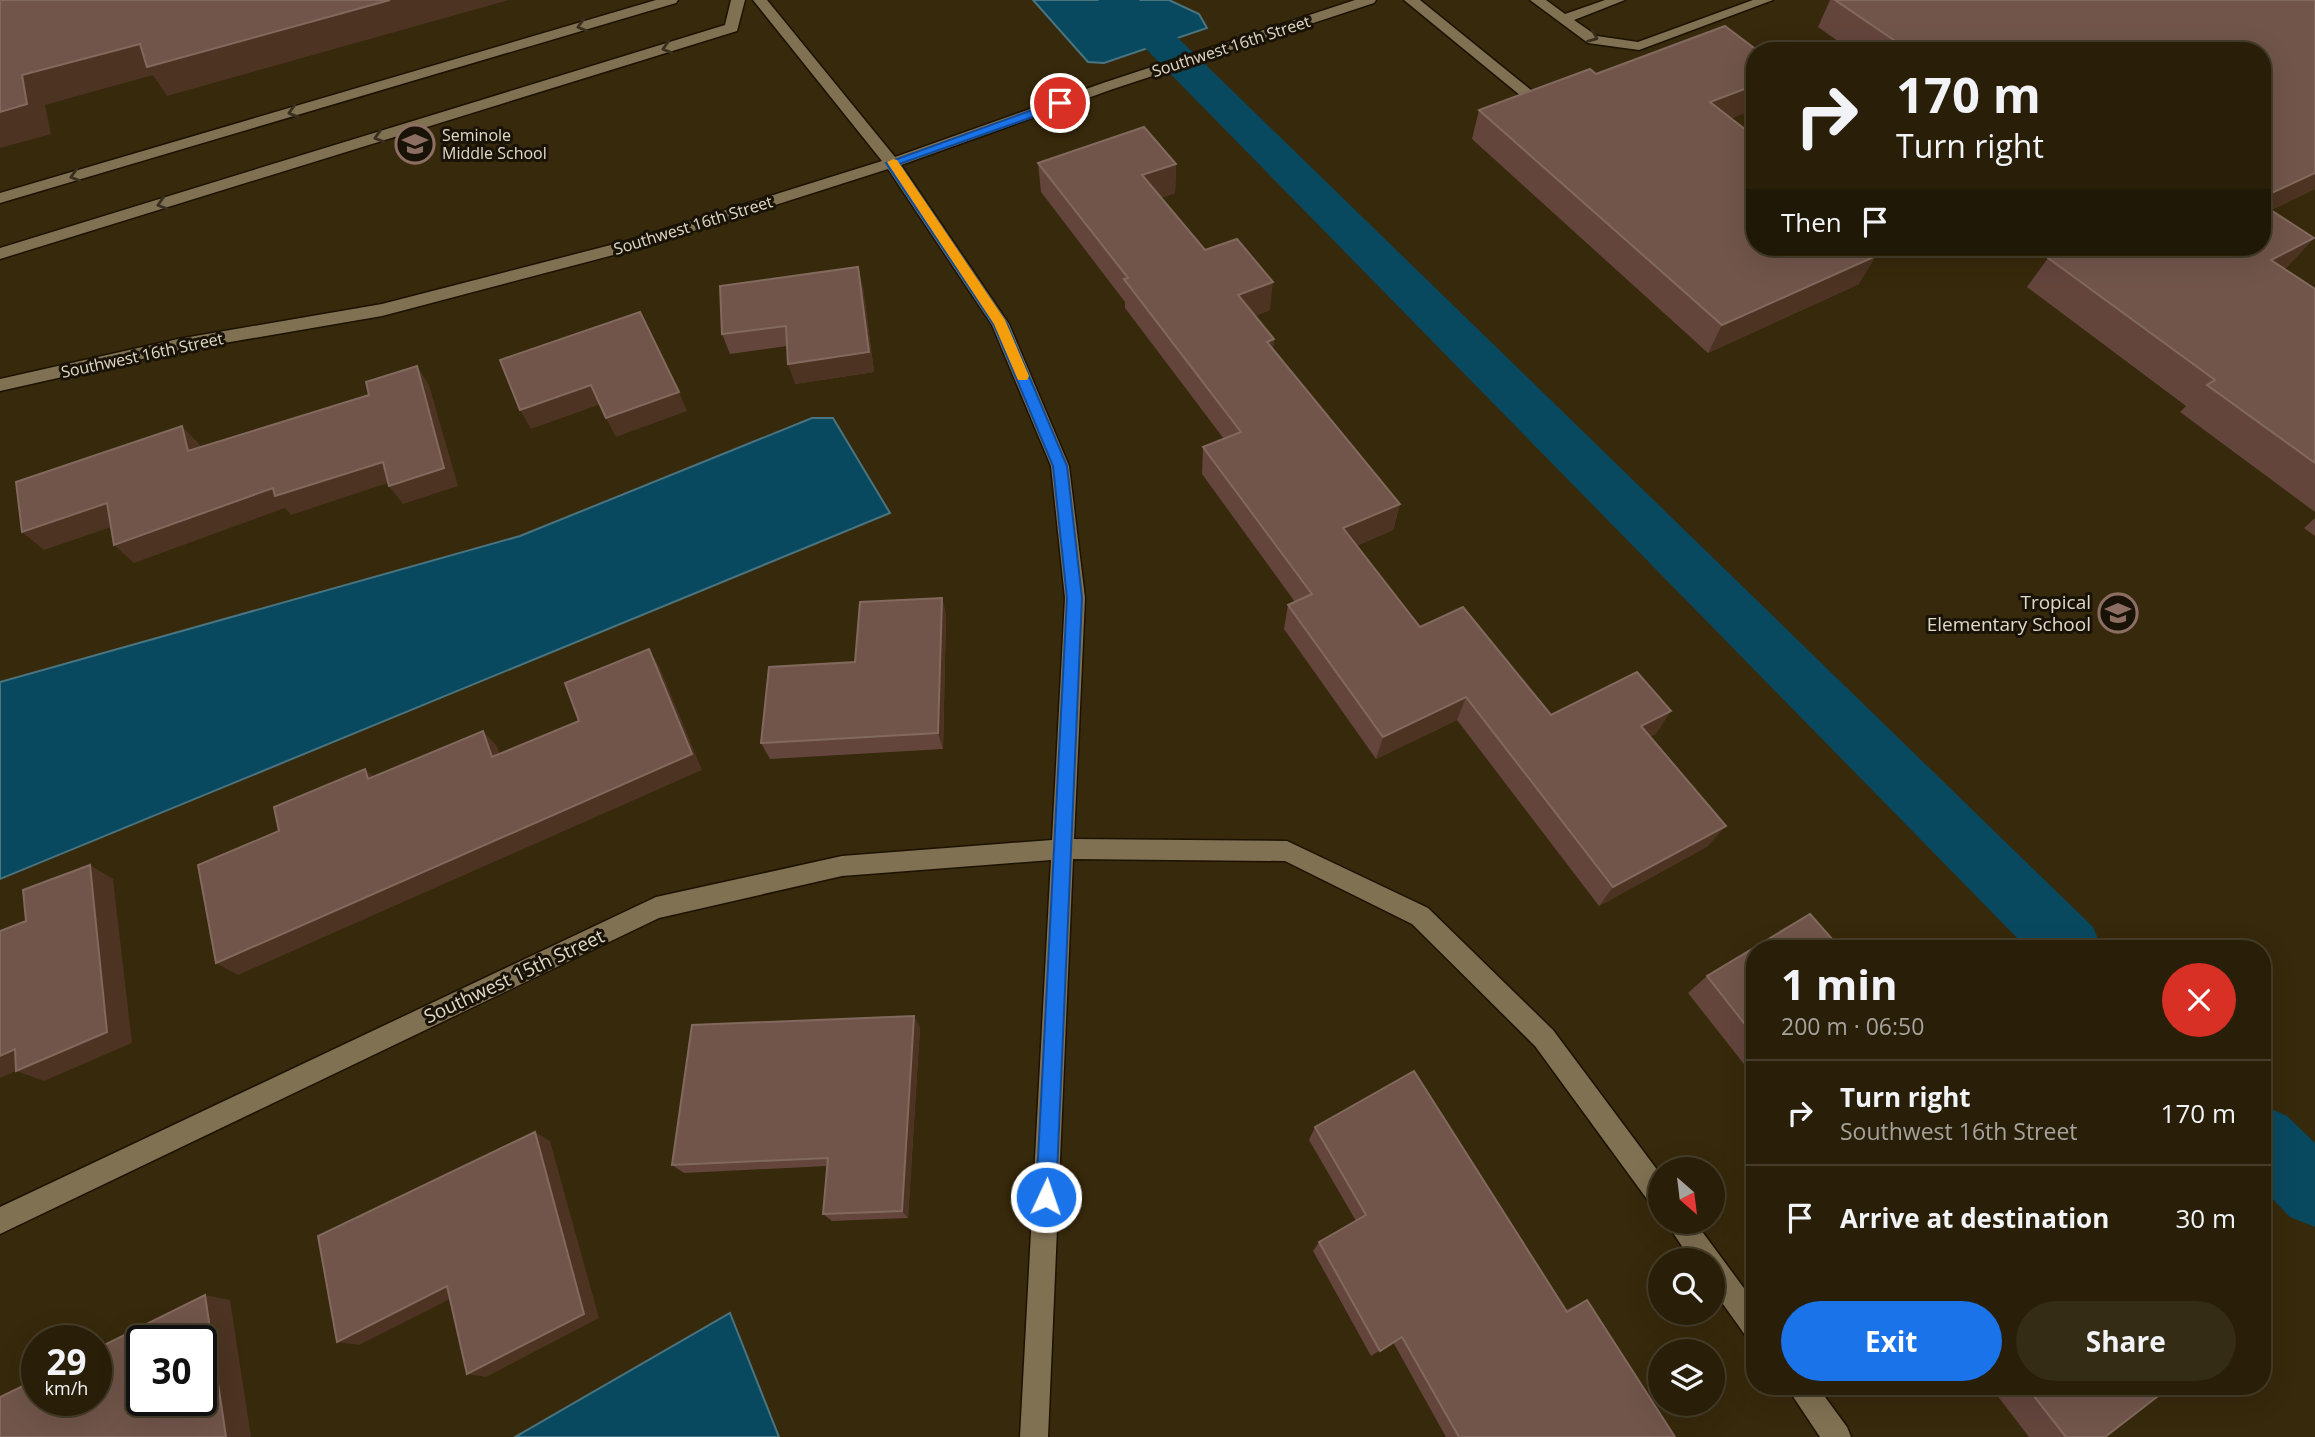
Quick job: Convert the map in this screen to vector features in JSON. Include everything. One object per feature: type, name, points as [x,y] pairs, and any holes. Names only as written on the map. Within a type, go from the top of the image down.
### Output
[{"type":"street","points":[[0,198],[671,0]]},
{"type":"street","points":[[0,254],[732,28],[738,0]]},
{"type":"street","points":[[760,0],[892,163],[1000,324],[1060,466],[1075,598],[1034,1437]]},
{"type":"street","name":"Southwest 16th Street","points":[[0,385],[178,345],[382,310],[634,244],[892,163],[1108,86],[1369,0]]},
{"type":"street","points":[[1411,0],[1526,93]]},
{"type":"street","points":[[1537,0],[1593,40],[1639,46],[1766,0]]},
{"type":"street","points":[[1563,19],[1618,0]]},
{"type":"street","name":"Southwest 15th Street","points":[[0,1221],[656,908],[842,866],[1063,849],[1287,851],[1420,916],[1544,1038],[1648,1179]]},
{"type":"street","points":[[1725,1284],[1746,1313]]},
{"type":"street","points":[[1807,1395],[1838,1437]]},
{"type":"water","points":[[1033,0],[1169,0],[1199,14],[1207,28],[1104,63],[1088,62]]},
{"type":"water","points":[[812,418],[833,418],[890,513],[0,879],[0,682],[520,536]]},
{"type":"water","points":[[730,1313],[779,1437],[515,1437]]},
{"type":"building","points":[[0,0],[390,0],[147,67],[140,44],[22,75],[27,104],[0,112]]},
{"type":"building","points":[[1835,0],[2315,0],[2315,173],[2271,193],[2271,42],[1897,42]]},
{"type":"building","points":[[1725,26],[1746,42],[1746,88],[1710,102],[1746,130],[1746,256],[1876,256],[1722,325],[1479,110],[1590,69],[1596,74]]},
{"type":"building","points":[[1144,127],[1176,164],[1142,175],[1205,250],[1237,239],[1273,282],[1238,295],[1274,339],[1267,342],[1400,504],[1343,528],[1420,627],[1463,607],[1551,715],[1637,672],[1671,711],[1641,726],[1726,826],[1613,887],[1466,697],[1383,737],[1288,605],[1312,594],[1203,447],[1241,432],[1124,279],[1128,278],[1038,163]]},
{"type":"building","points":[[2271,210],[2314,238],[2271,260],[2315,289],[2315,463],[2207,385],[2215,380],[2048,258],[2271,256]]},
{"type":"building","points":[[858,267],[869,352],[788,364],[786,326],[722,334],[720,286]]},
{"type":"building","points":[[640,312],[679,392],[606,418],[591,385],[520,410],[500,360]]},
{"type":"building","points":[[417,366],[444,468],[389,486],[383,462],[275,496],[273,488],[114,545],[107,503],[22,532],[16,482],[182,426],[188,451],[369,395],[366,382]]},
{"type":"building","points":[[942,598],[938,733],[761,743],[769,667],[855,662],[860,602]]},
{"type":"building","points":[[649,649],[692,754],[216,963],[198,865],[279,831],[274,807],[365,769],[368,779],[483,731],[492,757],[579,721],[565,683]]},
{"type":"building","points":[[90,865],[107,1032],[16,1071],[15,1049],[0,1056],[0,931],[26,921],[23,890]]},
{"type":"building","points":[[1810,914],[1833,940],[1767,940]]},
{"type":"building","points":[[1746,953],[1746,1026],[1707,976]]},
{"type":"building","points":[[914,1016],[902,1211],[823,1214],[828,1158],[672,1165],[692,1025]]},
{"type":"building","points":[[1414,1071],[1567,1312],[1587,1300],[1648,1395],[1648,1416],[1662,1416],[1675,1437],[1459,1437],[1402,1337],[1380,1351],[1319,1242],[1366,1215],[1315,1127]]},
{"type":"building","points":[[535,1132],[584,1314],[467,1374],[447,1286],[337,1342],[318,1236]]},
{"type":"building","points":[[205,1295],[209,1325],[144,1325]]},
{"type":"building","points":[[126,1334],[126,1416],[217,1416],[217,1376],[226,1437],[0,1437],[0,1397],[21,1387],[21,1416],[112,1416],[112,1341]]},
{"type":"building","points":[[2033,1395],[2159,1395],[2105,1437],[2066,1437]]},
{"type":"waterway","points":[[1117,0],[2062,940]]},
{"type":"waterway","points":[[2271,1148],[2315,1192]]},
{"type":"slow traffic","points":[[893,162],[1000,324],[1022,376]]},
{"type":"place","name":"Seminole Middle School","points":[[415,144]]},
{"type":"place","name":"Tropical Elementary School","points":[[2118,613]]},
{"type":"route","points":[[1046,1197],[1075,598],[1060,466],[1000,324],[892,163],[1060,103]]}]
